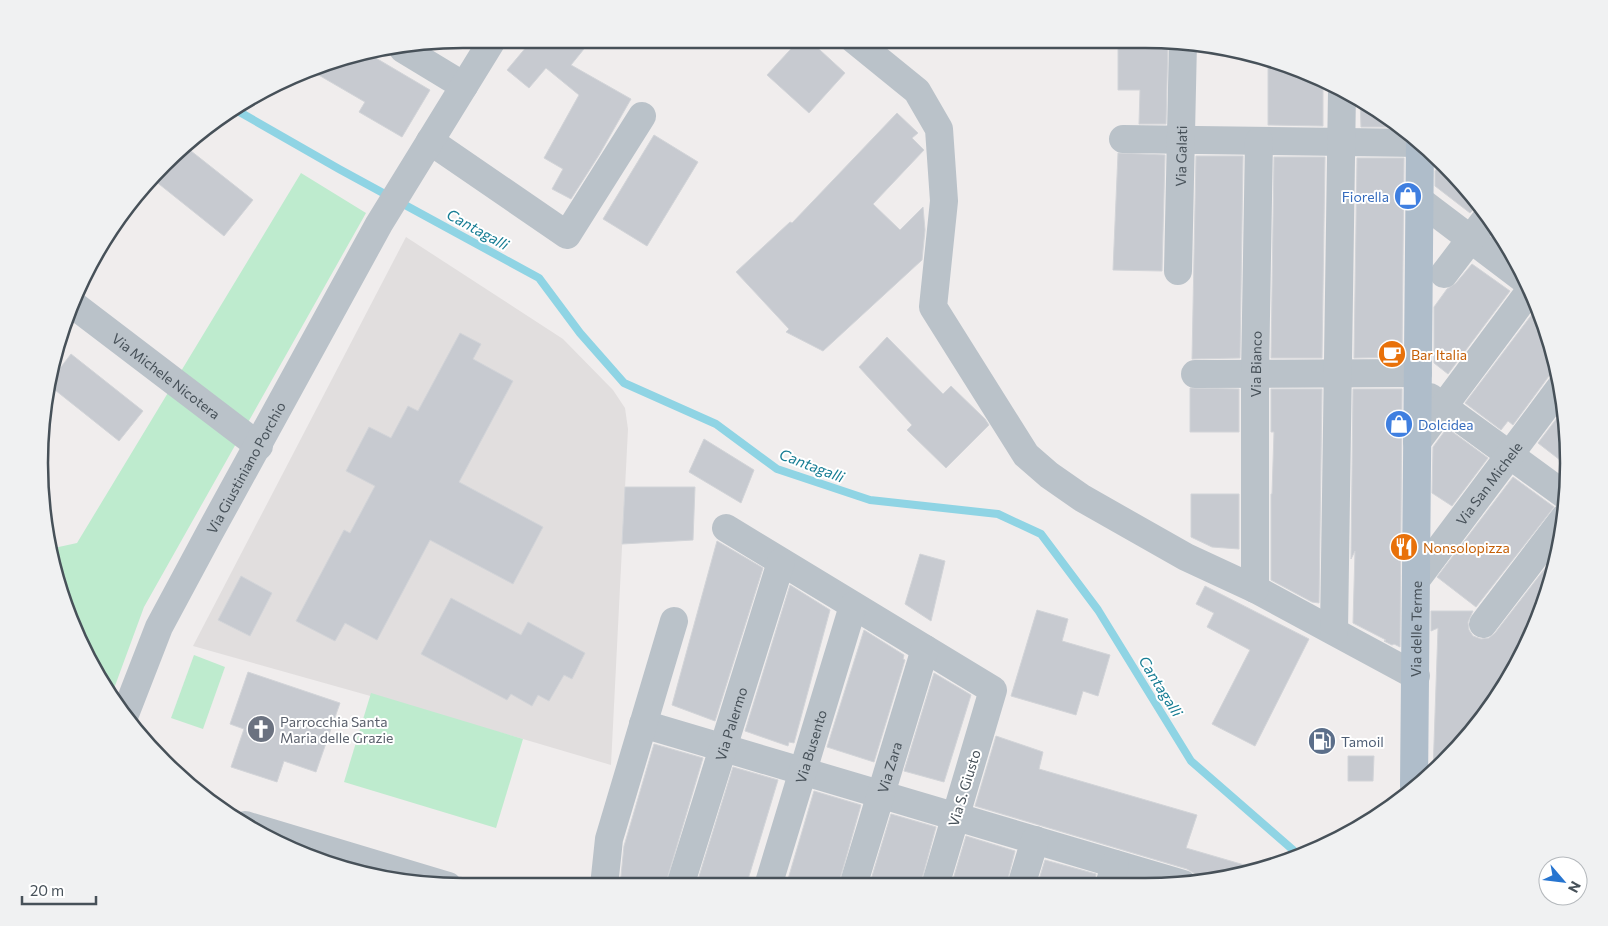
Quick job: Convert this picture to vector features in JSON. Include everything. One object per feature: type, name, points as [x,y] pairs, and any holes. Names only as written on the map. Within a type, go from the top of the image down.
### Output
[{"type":"main road","name":"Via delle Terme","points":[[1414,779],[1419,200],[1426,162]]},
{"type":"street","points":[[487,48],[423,152],[567,235],[642,116]]},
{"type":"street","points":[[864,48],[917,91],[939,129],[944,201],[933,307],[1026,455],[1049,475],[1082,498],[1186,557],[1255,589],[1416,676]]},
{"type":"street","name":"Via Galati","points":[[1178,271],[1183,49]]},
{"type":"street","points":[[409,51],[464,86]]},
{"type":"street","points":[[1334,632],[1342,97]]},
{"type":"street","points":[[1124,139],[1408,142]]},
{"type":"street","name":"Via Bianco","points":[[1255,589],[1255,374],[1259,141]]},
{"type":"street","name":"Via Giustiniano Porchio","points":[[128,708],[159,627],[379,224],[423,152]]},
{"type":"street","points":[[1419,200],[1514,272]]},
{"type":"street","points":[[1444,274],[1483,222]]},
{"type":"street","points":[[1417,442],[1526,296]]},
{"type":"street","name":"Via Michele Nicotera","points":[[78,308],[258,446]]},
{"type":"street","points":[[1195,374],[1337,373],[1418,380],[1443,406],[1560,491]]},
{"type":"street","name":"Via San Michele","points":[[1416,580],[1555,395]]},
{"type":"street","points":[[726,528],[925,649]]},
{"type":"street","points":[[1483,624],[1555,530]]},
{"type":"street","name":"Via Palermo","points":[[682,878],[781,562]]},
{"type":"street","name":"Via Busento","points":[[770,878],[854,606]]},
{"type":"street","points":[[605,878],[610,839],[674,621]]},
{"type":"street","name":"Via S. Giusto","points":[[925,649],[993,690],[937,878]]},
{"type":"street","name":"Via Zara","points":[[855,878],[925,649]]},
{"type":"street","points":[[643,724],[1035,840],[1112,875],[1136,878]]},
{"type":"street","points":[[272,832],[414,876]]},
{"type":"street","points":[[1023,878],[1035,840]]},
{"type":"shaded area","points":[[406,237],[563,339],[613,390],[625,408],[628,429],[611,765],[193,646]]},
{"type":"green space","points":[[301,173],[366,213],[144,607],[114,688],[90,647],[79,622],[56,548],[77,543]]},
{"type":"green space","points":[[194,655],[225,667],[203,729],[171,718]]},
{"type":"green space","points":[[371,693],[523,739],[496,828],[344,782]]},
{"type":"building","points":[[525,48],[585,48],[571,65],[631,99],[571,199],[552,189],[563,169],[544,158],[579,95],[546,68],[529,88],[507,70]]},
{"type":"building","points":[[792,48],[818,48],[845,73],[809,113],[767,75]]},
{"type":"building","points":[[1118,48],[1168,48],[1166,124],[1139,124],[1140,90],[1118,90]]},
{"type":"building","points":[[374,57],[430,90],[402,137],[359,112],[365,102],[317,74]]},
{"type":"building","points":[[1268,67],[1323,87],[1323,126],[1268,125]]},
{"type":"building","points":[[1360,108],[1389,127],[1361,127]]},
{"type":"building","points":[[897,113],[918,133],[912,138],[924,150],[873,204],[900,230],[923,207],[925,230],[922,260],[823,351],[786,332],[789,329],[736,272],[790,222],[792,223]]},
{"type":"building","points":[[654,135],[698,162],[647,246],[603,219]]},
{"type":"building","points":[[190,150],[253,200],[224,236],[157,182]]},
{"type":"building","points":[[1118,153],[1165,155],[1162,271],[1113,270]]},
{"type":"building","points":[[1196,156],[1243,156],[1240,358],[1192,359]]},
{"type":"building","points":[[1274,157],[1325,157],[1322,358],[1271,358]]},
{"type":"building","points":[[1357,158],[1404,158],[1402,357],[1354,358]]},
{"type":"building","points":[[1438,168],[1439,169],[1474,209],[1470,213],[1435,186],[1435,171]]},
{"type":"building","points":[[1472,264],[1510,291],[1448,374],[1434,363],[1434,307],[1447,289],[1456,283]]},
{"type":"building","points":[[1532,314],[1551,375],[1513,425],[1508,421],[1501,430],[1465,403]]},
{"type":"building","points":[[460,333],[481,344],[473,359],[513,381],[459,482],[543,527],[513,584],[430,540],[377,640],[345,623],[335,641],[296,621],[344,530],[350,533],[375,486],[346,471],[369,427],[391,438],[408,406],[418,411]]},
{"type":"building","points":[[887,337],[943,394],[951,386],[989,425],[946,468],[907,430],[912,425],[859,367]]},
{"type":"building","points":[[71,354],[143,411],[119,441],[54,389],[58,371]]},
{"type":"building","points":[[1190,388],[1239,389],[1239,432],[1190,432]]},
{"type":"building","points":[[1271,389],[1322,389],[1319,603],[1312,602],[1271,580],[1271,494],[1274,432],[1271,432]]},
{"type":"building","points":[[1353,389],[1402,389],[1400,647],[1384,641],[1386,640],[1353,623],[1355,551],[1351,559]]},
{"type":"building","points":[[1558,417],[1560,460],[1538,443]]},
{"type":"building","points":[[1447,428],[1488,458],[1452,506],[1432,493],[1433,447]]},
{"type":"building","points":[[704,439],[754,470],[741,503],[689,472]]},
{"type":"building","points":[[1513,477],[1554,507],[1476,607],[1437,577]]},
{"type":"building","points":[[625,487],[695,487],[693,540],[622,544]]},
{"type":"building","points":[[1191,494],[1239,494],[1239,549],[1212,547],[1191,537]]},
{"type":"building","points":[[717,541],[763,568],[715,721],[672,705]]},
{"type":"building","points":[[920,554],[945,561],[931,621],[905,604]]},
{"type":"building","points":[[1548,565],[1529,622],[1505,671],[1475,716],[1433,762],[1438,628],[1431,631],[1431,611],[1473,611],[1468,622],[1469,630],[1473,636],[1481,639],[1489,638],[1495,633]]},
{"type":"building","points":[[241,576],[272,593],[250,636],[218,620]]},
{"type":"building","points":[[790,585],[830,610],[794,743],[789,742],[788,746],[745,731]]},
{"type":"building","points":[[1205,586],[1309,639],[1255,746],[1212,724],[1250,650],[1207,627],[1214,613],[1196,604]]},
{"type":"building","points":[[451,598],[521,635],[528,622],[585,653],[572,679],[564,675],[549,701],[538,695],[532,706],[511,694],[507,700],[421,654]]},
{"type":"building","points":[[1037,610],[1068,619],[1062,641],[1110,655],[1098,696],[1083,691],[1076,715],[1011,696]]},
{"type":"building","points":[[864,630],[904,655],[903,659],[905,660],[874,762],[827,747]]},
{"type":"building","points":[[248,672],[340,703],[316,772],[284,761],[277,782],[231,767],[244,729],[230,724]]},
{"type":"building","points":[[934,673],[971,695],[944,782],[904,771]]},
{"type":"building","points":[[996,736],[1043,752],[1039,769],[1197,815],[1186,848],[1247,866],[1196,875],[1187,869],[975,806]]},
{"type":"building","points":[[654,744],[703,758],[667,878],[621,878],[624,846]]},
{"type":"building","points":[[1348,756],[1374,756],[1373,781],[1348,781]]},
{"type":"building","points":[[733,767],[778,780],[748,878],[698,878]]},
{"type":"building","points":[[814,791],[861,805],[840,878],[788,878]]},
{"type":"building","points":[[891,814],[936,827],[922,878],[871,878]]},
{"type":"building","points":[[966,836],[1015,851],[1008,878],[953,878]]},
{"type":"building","points":[[1045,860],[1096,874],[1095,878],[1039,878]]},
{"type":"waterway","name":"Cantagalli","points":[[240,113],[339,169],[539,278],[580,333],[624,383],[716,424],[777,469],[870,500],[998,514],[1041,534],[1098,610],[1191,761],[1294,851]]},
{"type":"place","name":"Fiorella","points":[[1408,196]]},
{"type":"place","name":"Bar Italia","points":[[1392,354]]},
{"type":"place","name":"Dolcidea","points":[[1399,424]]},
{"type":"place","name":"Nonsolopizza","points":[[1404,547]]},
{"type":"place","name":"Parrocchia Santa Maria delle Grazie","points":[[261,729]]},
{"type":"place","name":"Tamoil","points":[[1322,741]]}]
